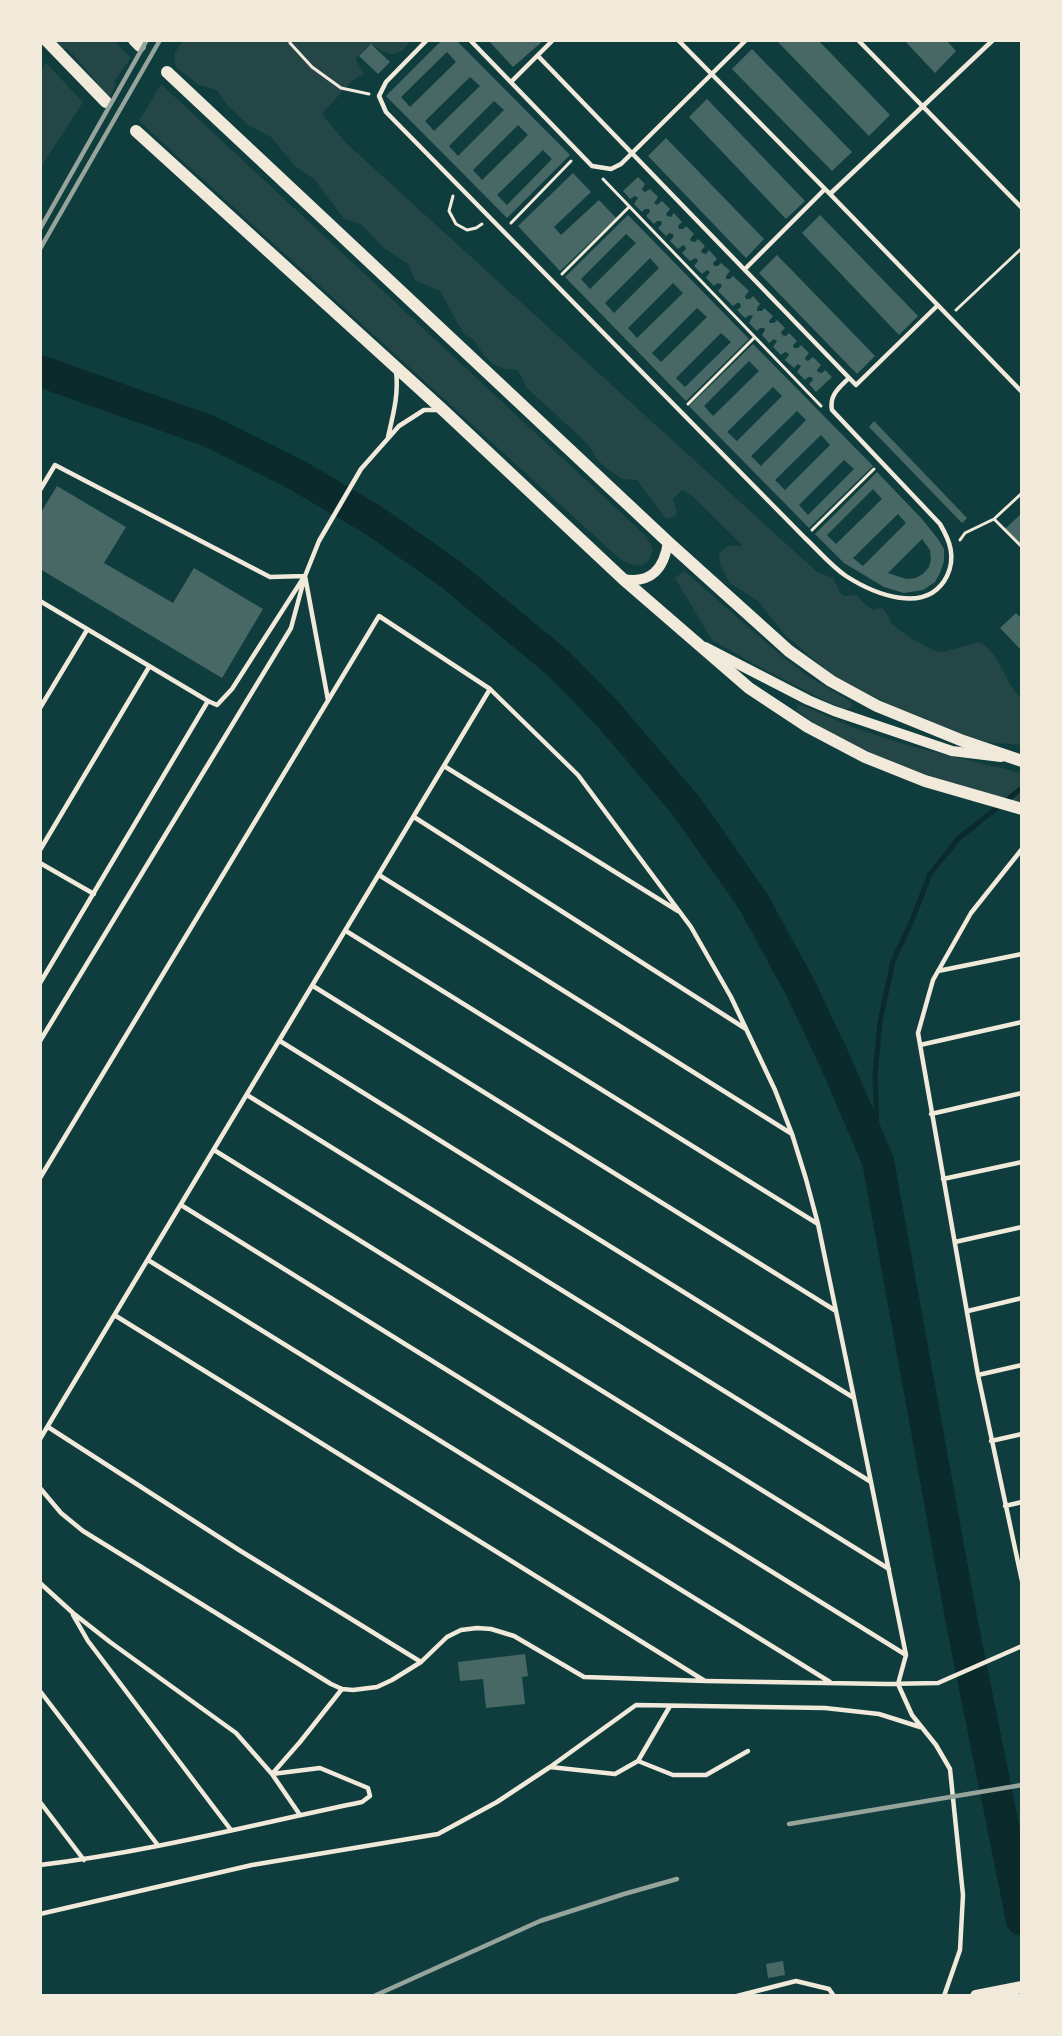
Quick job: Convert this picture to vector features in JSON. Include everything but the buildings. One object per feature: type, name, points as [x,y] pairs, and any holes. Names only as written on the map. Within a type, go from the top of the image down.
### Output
[{"type":"main road","points":[[46,40],[106,102]]},
{"type":"main road","points":[[167,72],[772,637],[831,681],[850,692],[902,718],[1015,759]]},
{"type":"main road","points":[[136,131],[443,410],[623,579],[749,688],[808,727],[865,757],[925,781],[1021,809]]},
{"type":"main road","points":[[975,1995],[1018,1988]]},
{"type":"street","points":[[623,579],[642,580],[651,576],[664,560],[668,542]]},
{"type":"street","points":[[697,643],[834,711],[952,751],[1015,759]]},
{"type":"lane","points":[[427,40],[386,82],[379,96],[386,112],[805,538],[845,575],[888,597],[909,599],[934,593],[948,573],[953,551],[949,538],[940,524],[832,410],[830,400],[849,378]]},
{"type":"lane","points":[[470,40],[592,166],[611,169],[621,164],[746,40]]},
{"type":"lane","points":[[511,82],[553,40]]},
{"type":"lane","points":[[678,40],[1022,392]]},
{"type":"lane","points":[[858,40],[1022,208]]},
{"type":"lane","points":[[830,194],[924,108],[993,40]]},
{"type":"lane","points":[[538,56],[856,385],[938,306]]},
{"type":"lane","points":[[745,269],[825,189]]},
{"type":"lane","points":[[388,437],[397,397],[398,384],[395,366]]},
{"type":"lane","points":[[40,1041],[291,628],[305,576],[319,541],[361,469],[399,426],[424,410],[443,410]]},
{"type":"lane","points":[[40,490],[55,465],[270,576],[305,576]]},
{"type":"lane","points":[[40,602],[148,667],[217,705],[232,689],[305,576]]},
{"type":"lane","points":[[305,576],[328,700]]},
{"type":"lane","points":[[40,1179],[379,616],[490,689],[578,775],[681,912],[707,953],[748,1030],[792,1134],[818,1224],[906,1655],[898,1684],[908,1708],[936,1745],[950,1769],[963,1895],[960,1950],[944,1995]]},
{"type":"lane","points":[[40,708],[87,630]]},
{"type":"lane","points":[[40,850],[148,667]]},
{"type":"lane","points":[[40,1439],[116,1316],[490,689]]},
{"type":"lane","points":[[40,983],[208,700]]},
{"type":"lane","points":[[444,766],[681,912]]},
{"type":"lane","points":[[414,817],[748,1030]]},
{"type":"lane","points":[[1022,849],[971,913],[938,971],[933,980],[918,1033],[978,1375],[1022,1581]]},
{"type":"lane","points":[[40,863],[94,894]]},
{"type":"lane","points":[[379,875],[792,1134]]},
{"type":"lane","points":[[346,931],[818,1224]]},
{"type":"lane","points":[[938,971],[1022,954]]},
{"type":"lane","points":[[313,986],[836,1311]]},
{"type":"lane","points":[[920,1045],[1022,1022]]},
{"type":"lane","points":[[280,1041],[854,1398]]},
{"type":"lane","points":[[931,1113],[1022,1093]]},
{"type":"lane","points":[[247,1095],[871,1482]]},
{"type":"lane","points":[[214,1150],[889,1569]]},
{"type":"lane","points":[[943,1179],[1022,1162]]},
{"type":"lane","points":[[182,1205],[906,1655]]},
{"type":"lane","points":[[955,1242],[1022,1227]]},
{"type":"lane","points":[[148,1260],[833,1683]]},
{"type":"lane","points":[[968,1311],[1022,1298]]},
{"type":"lane","points":[[116,1316],[706,1681]]},
{"type":"lane","points":[[978,1375],[1022,1365]]},
{"type":"lane","points":[[48,1427],[421,1662]]},
{"type":"lane","points":[[992,1441],[1022,1434]]},
{"type":"lane","points":[[40,1488],[61,1513],[83,1531],[342,1689],[377,1687],[421,1662],[447,1637],[461,1630],[477,1628],[492,1629],[514,1636],[584,1677],[706,1681],[938,1683],[1022,1647]]},
{"type":"lane","points":[[1005,1506],[1022,1502]]},
{"type":"lane","points":[[40,1583],[73,1613],[236,1732],[272,1774],[300,1815]]},
{"type":"lane","points":[[73,1613],[88,1641],[231,1830]]},
{"type":"lane","points":[[272,1774],[342,1689]]},
{"type":"lane","points":[[40,1691],[157,1844]]},
{"type":"lane","points":[[40,1914],[252,1865],[438,1834],[496,1802],[636,1706],[825,1708],[879,1714],[920,1726]]},
{"type":"lane","points":[[550,1767],[615,1774],[638,1761],[670,1706]]},
{"type":"lane","points":[[638,1761],[673,1775],[706,1775],[748,1751]]},
{"type":"lane","points":[[40,1865],[84,1860],[231,1830],[362,1802],[370,1796],[368,1788],[320,1768],[272,1774]]},
{"type":"lane","points":[[40,1802],[84,1860]]},
{"type":"lane","points":[[737,1995],[796,1981],[829,1989],[834,1995]]},
{"type":"path","points":[[290,40],[290,43],[312,67],[341,88],[379,96]]},
{"type":"path","points":[[512,222],[579,153]]},
{"type":"path","points":[[592,166],[824,410]]},
{"type":"path","points":[[455,181],[457,189],[450,201],[448,211],[456,224],[467,230],[476,228],[485,222],[496,223]]},
{"type":"path","points":[[563,273],[629,207]]},
{"type":"path","points":[[948,318],[1022,248]]},
{"type":"path","points":[[689,403],[754,338]]},
{"type":"path","points":[[812,531],[878,465]]},
{"type":"path","points":[[953,551],[965,533],[994,519],[1022,493]]},
{"type":"path","points":[[994,519],[1022,547]]},
{"type":"shaded area","points":[[54,41],[114,41],[131,58],[114,81],[116,85],[109,97],[106,97],[96,81],[68,49],[62,49]]},
{"type":"shaded area","points":[[183,41],[410,41],[398,53],[384,52],[373,45],[367,46],[357,57],[356,60],[364,74],[348,85],[323,115],[346,143],[817,572],[833,578],[840,593],[844,596],[857,595],[873,610],[884,609],[892,624],[909,637],[935,651],[943,652],[978,642],[985,646],[997,659],[1010,685],[1021,698],[1021,745],[988,742],[943,730],[926,719],[899,709],[834,677],[783,633],[758,601],[730,583],[720,565],[719,555],[729,546],[743,546],[690,494],[682,490],[673,499],[677,512],[675,516],[666,519],[637,480],[622,479],[605,467],[596,458],[589,445],[526,387],[517,370],[505,369],[493,364],[474,340],[464,334],[440,291],[415,280],[408,264],[384,248],[361,224],[344,219],[315,180],[295,166],[271,137],[248,125],[227,105],[217,90],[199,85],[177,68],[174,60],[175,52]]},
{"type":"shaded area","points":[[46,63],[83,102],[41,167],[41,72]]},
{"type":"shaded area","points":[[161,84],[647,537],[653,549],[648,561],[637,566],[621,560],[139,121]]},
{"type":"shaded area","points":[[684,571],[784,658],[809,677],[848,700],[852,704],[851,708],[843,709],[830,703],[712,640],[675,578]]},
{"type":"shaded area","points":[[799,704],[854,728],[910,746],[1021,773],[1021,804],[934,777],[876,755],[821,727],[796,710]]},
{"type":"waterway","points":[[40,371],[209,431],[297,475],[373,520],[449,573],[558,663],[607,713],[687,807],[753,901],[801,989],[878,1161],[962,1623],[1022,1920]]},
{"type":"waterway","points":[[878,1161],[875,1074],[880,1022],[893,961],[930,874],[959,838],[1022,788]]},
{"type":"railway","points":[[40,229],[147,40]]},
{"type":"railway","points":[[40,249],[160,40]]},
{"type":"railway","points":[[789,1824],[1022,1785]]},
{"type":"railway","points":[[374,1996],[540,1921],[677,1879]]}]
